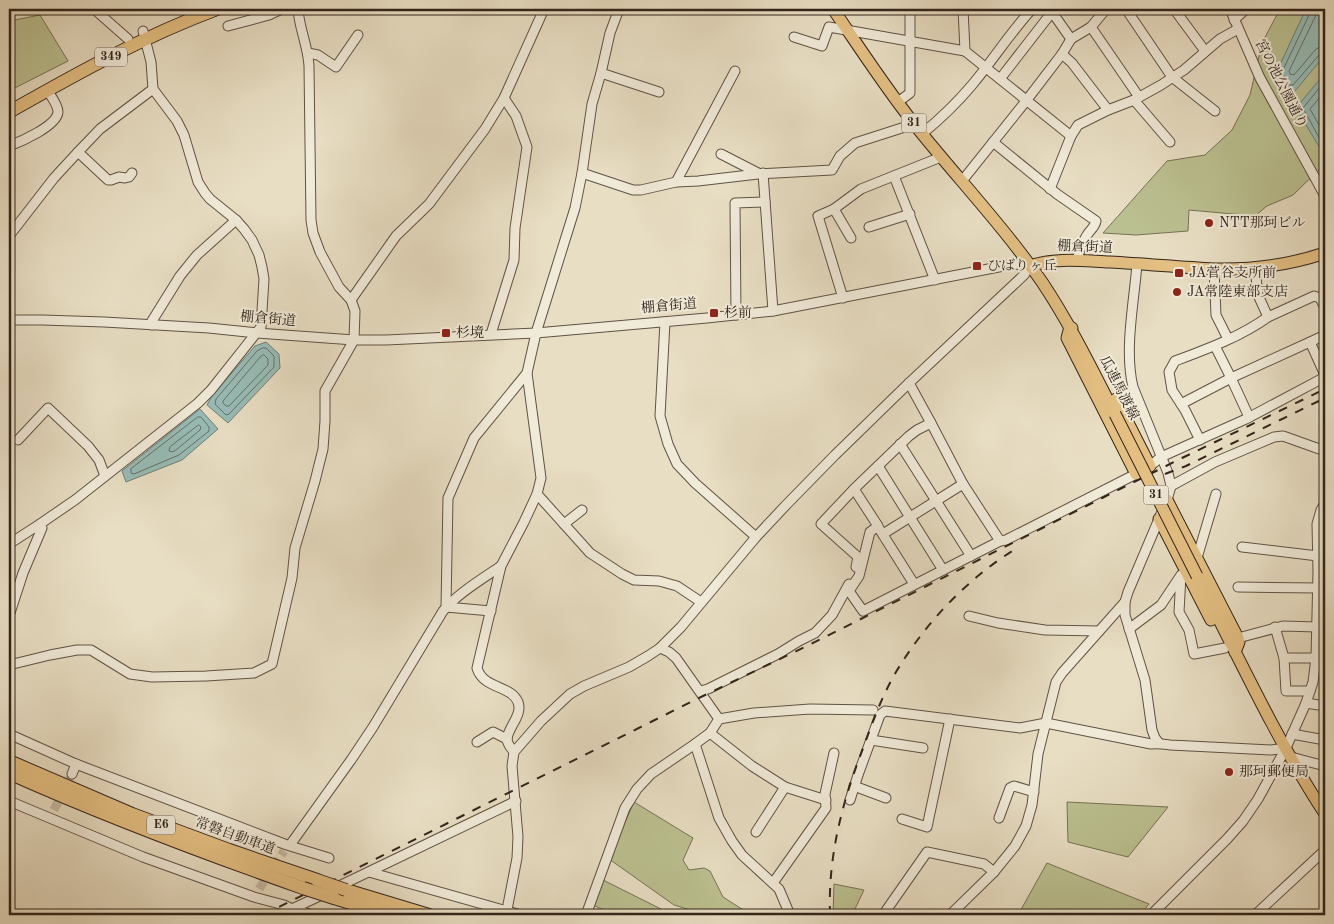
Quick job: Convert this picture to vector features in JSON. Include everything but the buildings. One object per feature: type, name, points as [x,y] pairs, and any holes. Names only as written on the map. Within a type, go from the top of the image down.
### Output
[{"type":"highway","name":"349","points":[[9,112],[144,35],[195,9]]},
{"type":"highway","name":"349","points":[[9,103],[128,39],[172,26],[217,9]]},
{"type":"highway","name":"常磐自動車道","points":[[9,761],[132,814],[229,850],[346,890],[429,915]]},
{"type":"highway","name":"常磐自動車道","points":[[9,773],[128,824],[303,888],[390,915]]},
{"type":"main road","name":"瓜連馬渡線","points":[[833,9],[922,134],[1004,231],[1030,266],[1070,327],[1197,576],[1230,650],[1325,814]]},
{"type":"main road","name":"棚倉街道","points":[[1030,266],[1049,261],[1077,260],[1214,270],[1255,268],[1292,262],[1325,253]]},
{"type":"main road","points":[[1136,474],[1067,338],[1070,327],[1081,332],[1150,466]]},
{"type":"main road","points":[[1159,519],[1182,571],[1230,650],[1239,644],[1238,638],[1167,500]]},
{"type":"street","points":[[94,9],[128,39]]},
{"type":"street","points":[[228,26],[269,15],[282,9]]},
{"type":"street","points":[[9,665],[77,650],[91,650],[130,674],[152,677],[254,673],[272,664],[292,578],[295,548],[323,449],[325,392],[354,340],[356,311],[351,300],[339,287],[320,252],[313,234],[311,220],[308,53],[298,19],[298,9]]},
{"type":"street","points":[[351,300],[396,236],[429,204],[485,129],[504,98],[544,9]]},
{"type":"street","points":[[514,752],[509,746],[507,739],[519,711],[517,700],[512,695],[484,680],[479,675],[477,668],[501,566],[537,494],[540,478],[527,373],[536,333],[575,208],[592,104],[602,74],[610,32],[619,9]]},
{"type":"street","points":[[897,101],[910,93],[910,9]]},
{"type":"street","points":[[963,9],[965,50]]},
{"type":"street","points":[[922,134],[962,97],[1032,9]]},
{"type":"street","points":[[962,181],[1062,54],[1071,38],[1091,27],[1106,9]]},
{"type":"street","points":[[1126,9],[1172,77],[1215,111]]},
{"type":"street","points":[[1174,9],[1205,51]]},
{"type":"street","name":"宮の池公園通り","points":[[1230,9],[1260,78],[1325,196]]},
{"type":"street","points":[[1050,189],[1071,136],[1078,125],[1108,110],[1137,99],[1184,70],[1236,24],[1246,9]]},
{"type":"street","points":[[1000,79],[1052,12],[1071,38]]},
{"type":"street","points":[[794,37],[822,46],[829,27],[849,32],[965,50],[1071,136]]},
{"type":"street","points":[[1091,27],[1137,99],[1170,142]]},
{"type":"street","points":[[9,544],[40,524],[105,476],[198,403],[212,390],[261,327],[264,279],[259,255],[252,240],[236,220],[205,193],[198,182],[184,135],[153,89],[151,62],[144,35]]},
{"type":"street","points":[[308,53],[318,55],[336,67],[358,35]]},
{"type":"street","points":[[1062,54],[1072,63],[1108,110]]},
{"type":"street","points":[[676,182],[735,71]]},
{"type":"street","points":[[602,74],[659,92]]},
{"type":"street","points":[[9,236],[54,178],[100,129],[153,89]]},
{"type":"street","points":[[9,146],[33,136],[56,117],[58,111],[54,100],[47,90]]},
{"type":"street","points":[[491,334],[514,260],[515,228],[527,147],[516,116],[504,98]]},
{"type":"street","points":[[582,173],[633,190],[641,190],[676,182],[760,174],[832,170],[840,156],[855,143],[914,123]]},
{"type":"street","points":[[993,142],[1050,189],[1096,221],[1096,224],[1087,235],[1077,260]]},
{"type":"street","points":[[78,152],[108,180],[129,177],[132,173]]},
{"type":"street","points":[[721,154],[760,174]]},
{"type":"street","points":[[843,298],[818,216],[834,209],[861,189],[941,157]]},
{"type":"street","points":[[760,174],[765,202],[773,311]]},
{"type":"street","points":[[894,176],[935,280]]},
{"type":"street","points":[[736,315],[735,203],[765,202]]},
{"type":"street","points":[[834,209],[851,238]]},
{"type":"street","points":[[869,227],[910,214]]},
{"type":"street","points":[[152,325],[152,321],[180,276],[197,255],[236,220]]},
{"type":"street","points":[[1137,264],[1130,373],[1168,473],[1171,486],[1167,500],[1133,579],[1125,602],[1125,615],[1145,680],[1152,730],[1159,743]]},
{"type":"street","name":"棚倉街道","points":[[9,320],[50,320],[209,328],[354,340],[536,333],[773,311],[1009,265],[1030,266]]},
{"type":"street","points":[[506,913],[517,858],[518,837],[512,766],[514,752],[556,705],[570,694],[629,667],[660,648],[681,627],[756,537],[835,455],[1024,275],[1030,266]]},
{"type":"street","points":[[1255,268],[1258,295],[1268,317]]},
{"type":"street","points":[[1214,270],[1216,315],[1228,339]]},
{"type":"street","points":[[1200,440],[1172,390],[1170,372],[1175,361],[1214,346],[1268,317],[1314,296],[1320,298],[1325,308]]},
{"type":"street","points":[[665,322],[660,416],[668,444],[677,464],[695,484],[756,537]]},
{"type":"street","points":[[1181,404],[1231,378],[1325,335]]},
{"type":"street","points":[[963,484],[909,518],[870,532],[859,576],[850,591],[863,611],[1136,474],[1161,457],[1250,417],[1325,376],[1310,342]]},
{"type":"street","points":[[1214,346],[1250,417]]},
{"type":"street","points":[[446,607],[448,498],[474,438],[527,373]]},
{"type":"street","points":[[909,383],[963,484],[1000,541]]},
{"type":"street","points":[[18,440],[48,408],[88,446],[99,460],[105,476]]},
{"type":"street","points":[[700,691],[708,689],[778,654],[815,633],[832,615],[855,573],[858,557],[821,524],[900,444],[917,430],[931,423]]},
{"type":"street","points":[[1171,486],[1215,462],[1274,437],[1283,436],[1325,452]]},
{"type":"street","points":[[900,444],[970,556]]},
{"type":"street","points":[[878,466],[943,570]]},
{"type":"street","points":[[854,489],[914,584]]},
{"type":"street","points":[[537,494],[590,553],[634,580],[659,581],[677,586],[701,602]]},
{"type":"street","points":[[1197,558],[1216,494]]},
{"type":"street","points":[[1151,915],[1243,821],[1288,753],[1292,734],[1313,682],[1322,571],[1318,556],[1317,524],[1325,503]]},
{"type":"street","points":[[564,524],[582,510]]},
{"type":"street","points":[[9,616],[23,573],[42,528],[40,524]]},
{"type":"street","points":[[1242,547],[1318,556]]},
{"type":"street","points":[[287,847],[352,760],[446,607],[501,566]]},
{"type":"street","points":[[1128,629],[1161,605],[1182,571]]},
{"type":"street","points":[[1182,571],[1179,612],[1189,630],[1194,654],[1230,650]]},
{"type":"street","points":[[1238,587],[1320,593]]},
{"type":"street","points":[[950,915],[994,872],[1015,846],[1026,826],[1032,805],[1038,754],[1056,682],[1125,602]]},
{"type":"street","points":[[446,607],[491,611]]},
{"type":"street","points":[[969,616],[998,623],[1045,630],[1099,631]]},
{"type":"street","points":[[1238,638],[1282,626],[1317,627]]},
{"type":"street","points":[[1275,627],[1284,658],[1286,691],[1310,690]]},
{"type":"street","points":[[660,648],[676,658],[719,719]]},
{"type":"street","points":[[1284,658],[1316,658]]},
{"type":"street","points":[[1306,703],[1325,706]]},
{"type":"street","points":[[586,915],[625,808],[637,789],[650,774],[710,733],[719,719],[754,713],[810,709],[873,710]]},
{"type":"street","points":[[850,800],[880,715],[885,711],[1020,728],[1046,722],[1151,744],[1271,750],[1288,753],[1325,766]]},
{"type":"street","points":[[902,819],[927,827],[950,720]]},
{"type":"street","points":[[477,742],[493,732],[507,739]]},
{"type":"street","points":[[710,733],[752,766],[785,787],[826,800]]},
{"type":"street","points":[[9,734],[76,764],[287,847],[329,858]]},
{"type":"street","points":[[1292,734],[1325,740]]},
{"type":"street","points":[[871,740],[923,748]]},
{"type":"street","points":[[695,744],[723,827],[749,864],[779,890],[790,915]]},
{"type":"street","points":[[773,883],[826,808],[825,794],[834,753]]},
{"type":"street","points":[[72,774],[76,764]]},
{"type":"street","points":[[854,786],[886,798]]},
{"type":"street","points":[[999,818],[1010,788],[1014,786],[1034,792]]},
{"type":"street","points":[[756,832],[785,787]]},
{"type":"street","points":[[9,801],[52,814],[143,857],[257,893],[292,909],[313,915]]},
{"type":"street","points":[[279,915],[516,801]]},
{"type":"street","points":[[1255,915],[1325,850]]},
{"type":"street","points":[[884,915],[927,852],[984,864],[994,872]]},
{"type":"street","points":[[369,872],[506,913],[521,915]]},
{"type":"green space","points":[[1280,9],[1325,9],[1325,164],[1293,195],[1267,206],[1255,216],[1189,210],[1188,231],[1136,235],[1103,233],[1167,161],[1205,155],[1232,130],[1250,95],[1262,43]]},
{"type":"green space","points":[[40,15],[68,61],[9,91],[9,21]]},
{"type":"green space","points":[[634,802],[693,838],[683,860],[689,870],[704,868],[710,871],[723,897],[745,911],[764,915],[707,915],[674,905],[609,859]]},
{"type":"green space","points":[[1067,802],[1168,807],[1128,857],[1068,842]]},
{"type":"green space","points":[[1047,863],[1149,904],[1140,915],[1018,915]]},
{"type":"green space","points":[[603,880],[663,910],[661,915],[614,915],[591,904]]},
{"type":"green space","points":[[834,884],[864,890],[854,911],[861,915],[833,915]]},
{"type":"water","points":[[1306,9],[1325,9],[1325,55],[1290,97],[1276,73]]},
{"type":"water","points":[[1325,73],[1325,148],[1321,150],[1296,108]]},
{"type":"water","points":[[266,342],[279,354],[280,368],[228,423],[207,405],[212,396],[255,346]]},
{"type":"water","points":[[200,409],[218,429],[182,460],[126,482],[122,471]]},
{"type":"tunnel","points":[[54,810],[72,774]]},
{"type":"tunnel","points":[[259,889],[284,851]]},
{"type":"railway","points":[[263,915],[1182,458],[1325,389]]},
{"type":"railway","points":[[1165,474],[1186,466],[1325,398]]},
{"type":"railway","points":[[830,915],[833,855],[846,797],[890,682],[921,636],[949,602],[982,573],[1017,548]]},
{"type":"place","name":"NTT那珂ビル","points":[[1209,223]]},
{"type":"place","name":"ひばりヶ丘","points":[[977,266]]},
{"type":"place","name":"JA菅谷支所前","points":[[1179,273]]},
{"type":"place","name":"JA常陸東部支店","points":[[1177,292]]},
{"type":"place","name":"杉前","points":[[714,313]]},
{"type":"place","name":"杉境","points":[[446,333]]},
{"type":"place","name":"那珂郵便局","points":[[1229,772]]}]
